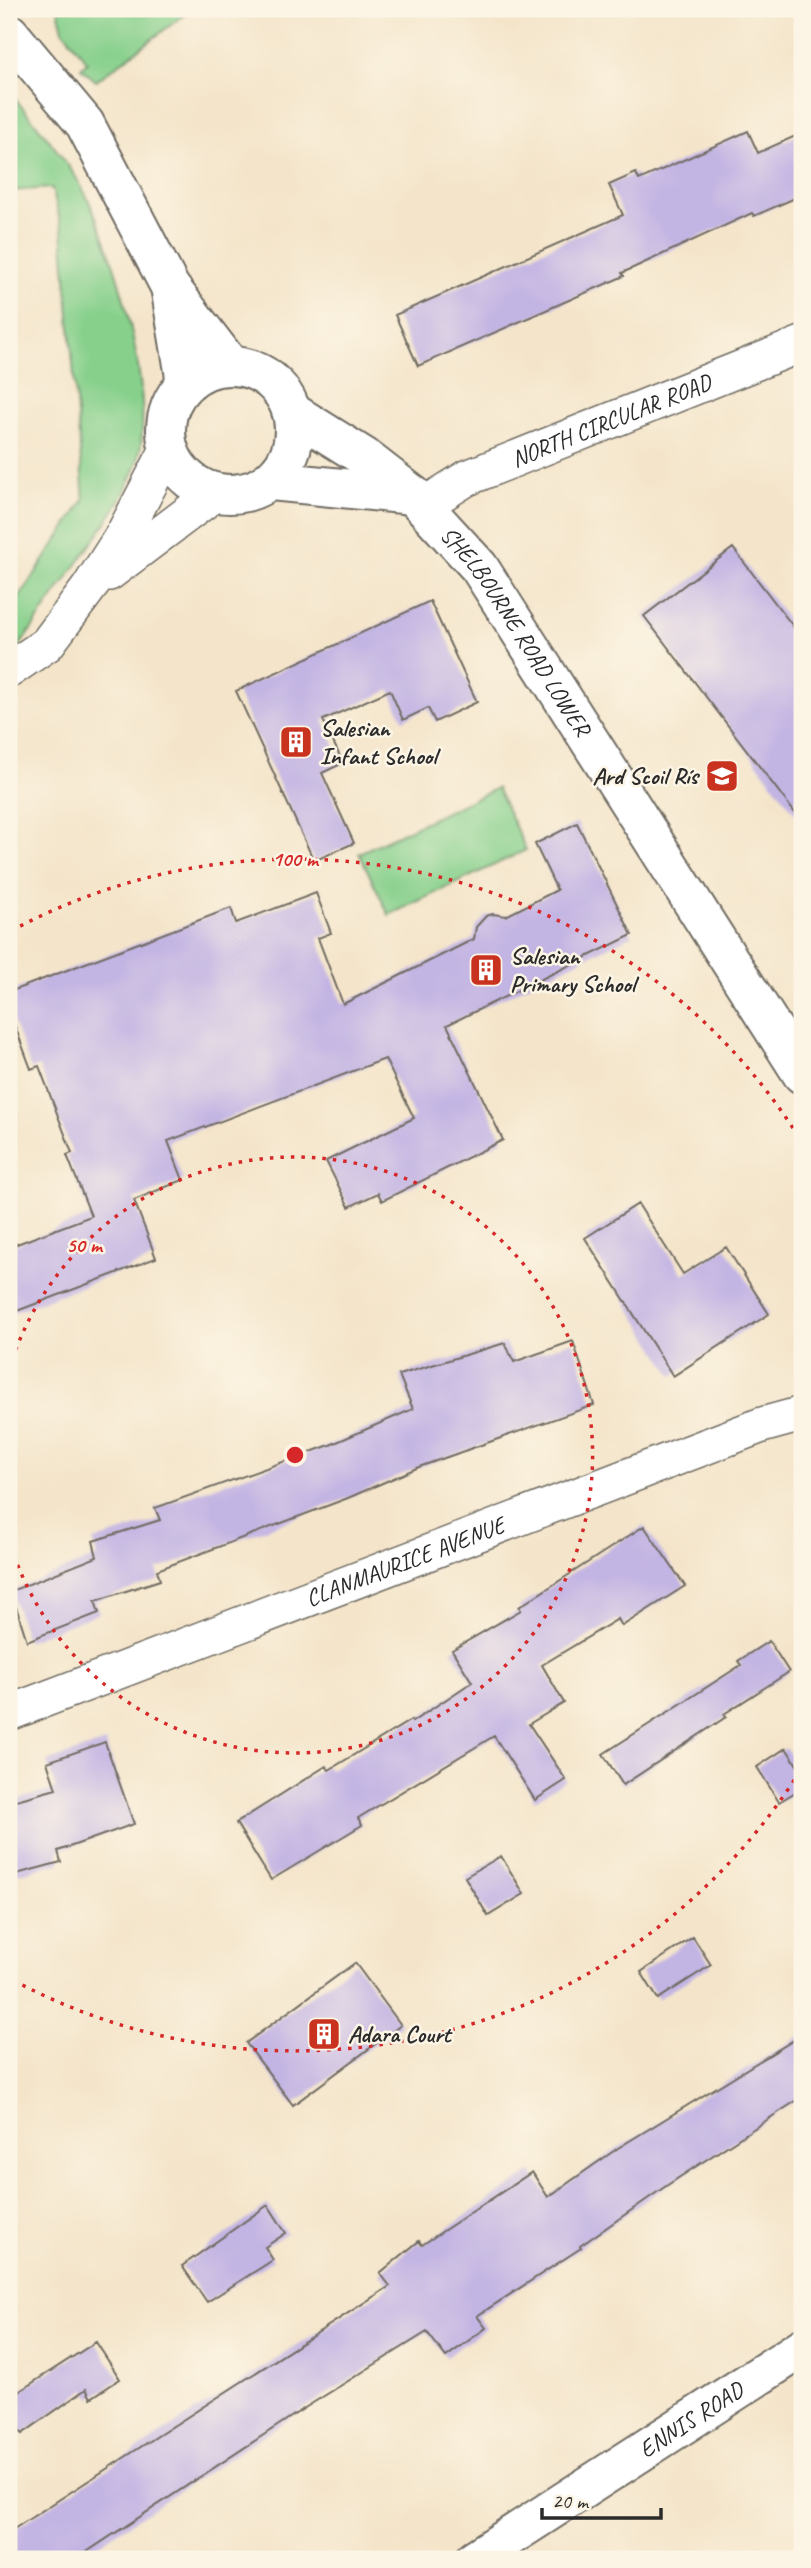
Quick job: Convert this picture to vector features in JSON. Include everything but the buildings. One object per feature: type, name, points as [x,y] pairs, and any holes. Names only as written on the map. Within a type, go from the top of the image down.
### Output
[{"type":"main road","points":[[9,33],[85,124],[170,287],[231,366]]},
{"type":"main road","points":[[170,287],[186,383]]},
{"type":"main road","points":[[231,366],[215,368],[186,383],[175,397],[168,414],[168,449],[178,469],[194,485],[229,495],[244,493],[271,481],[284,467],[292,450],[295,431],[292,412]]},
{"type":"main road","name":"SHELBOURNE ROAD LOWER","points":[[231,366],[251,369],[270,379],[284,394],[292,412],[364,457],[418,500],[479,566],[802,1074]]},
{"type":"main road","points":[[271,481],[418,500]]},
{"type":"main road","name":"ENNIS ROAD","points":[[475,2559],[802,2348]]},
{"type":"street","name":"NORTH CIRCULAR ROAD","points":[[418,500],[802,344]]},
{"type":"street","points":[[9,670],[47,644],[89,588],[123,535],[168,449]]},
{"type":"street","points":[[89,588],[215,493]]},
{"type":"street","name":"CLANMAURICE AVENUE","points":[[9,1713],[749,1430],[802,1414]]},
{"type":"green space","points":[[58,9],[192,9],[96,81],[81,68],[87,62],[63,30]]},
{"type":"green space","points":[[9,91],[62,156],[77,179],[105,239],[129,320],[137,362],[142,402],[142,437],[136,466],[118,503],[9,661],[9,613],[84,500],[62,229],[52,188],[9,191]]},
{"type":"green space","points":[[497,788],[526,850],[389,915],[359,853]]},
{"type":"place","name":"Salesian Infant School","points":[[296,742]]},
{"type":"place","name":"Ard Scoil Rís","points":[[722,776]]},
{"type":"place","name":"Salesian Primary School","points":[[486,970]]},
{"type":"place","name":"Adara Court","points":[[324,2034]]}]
